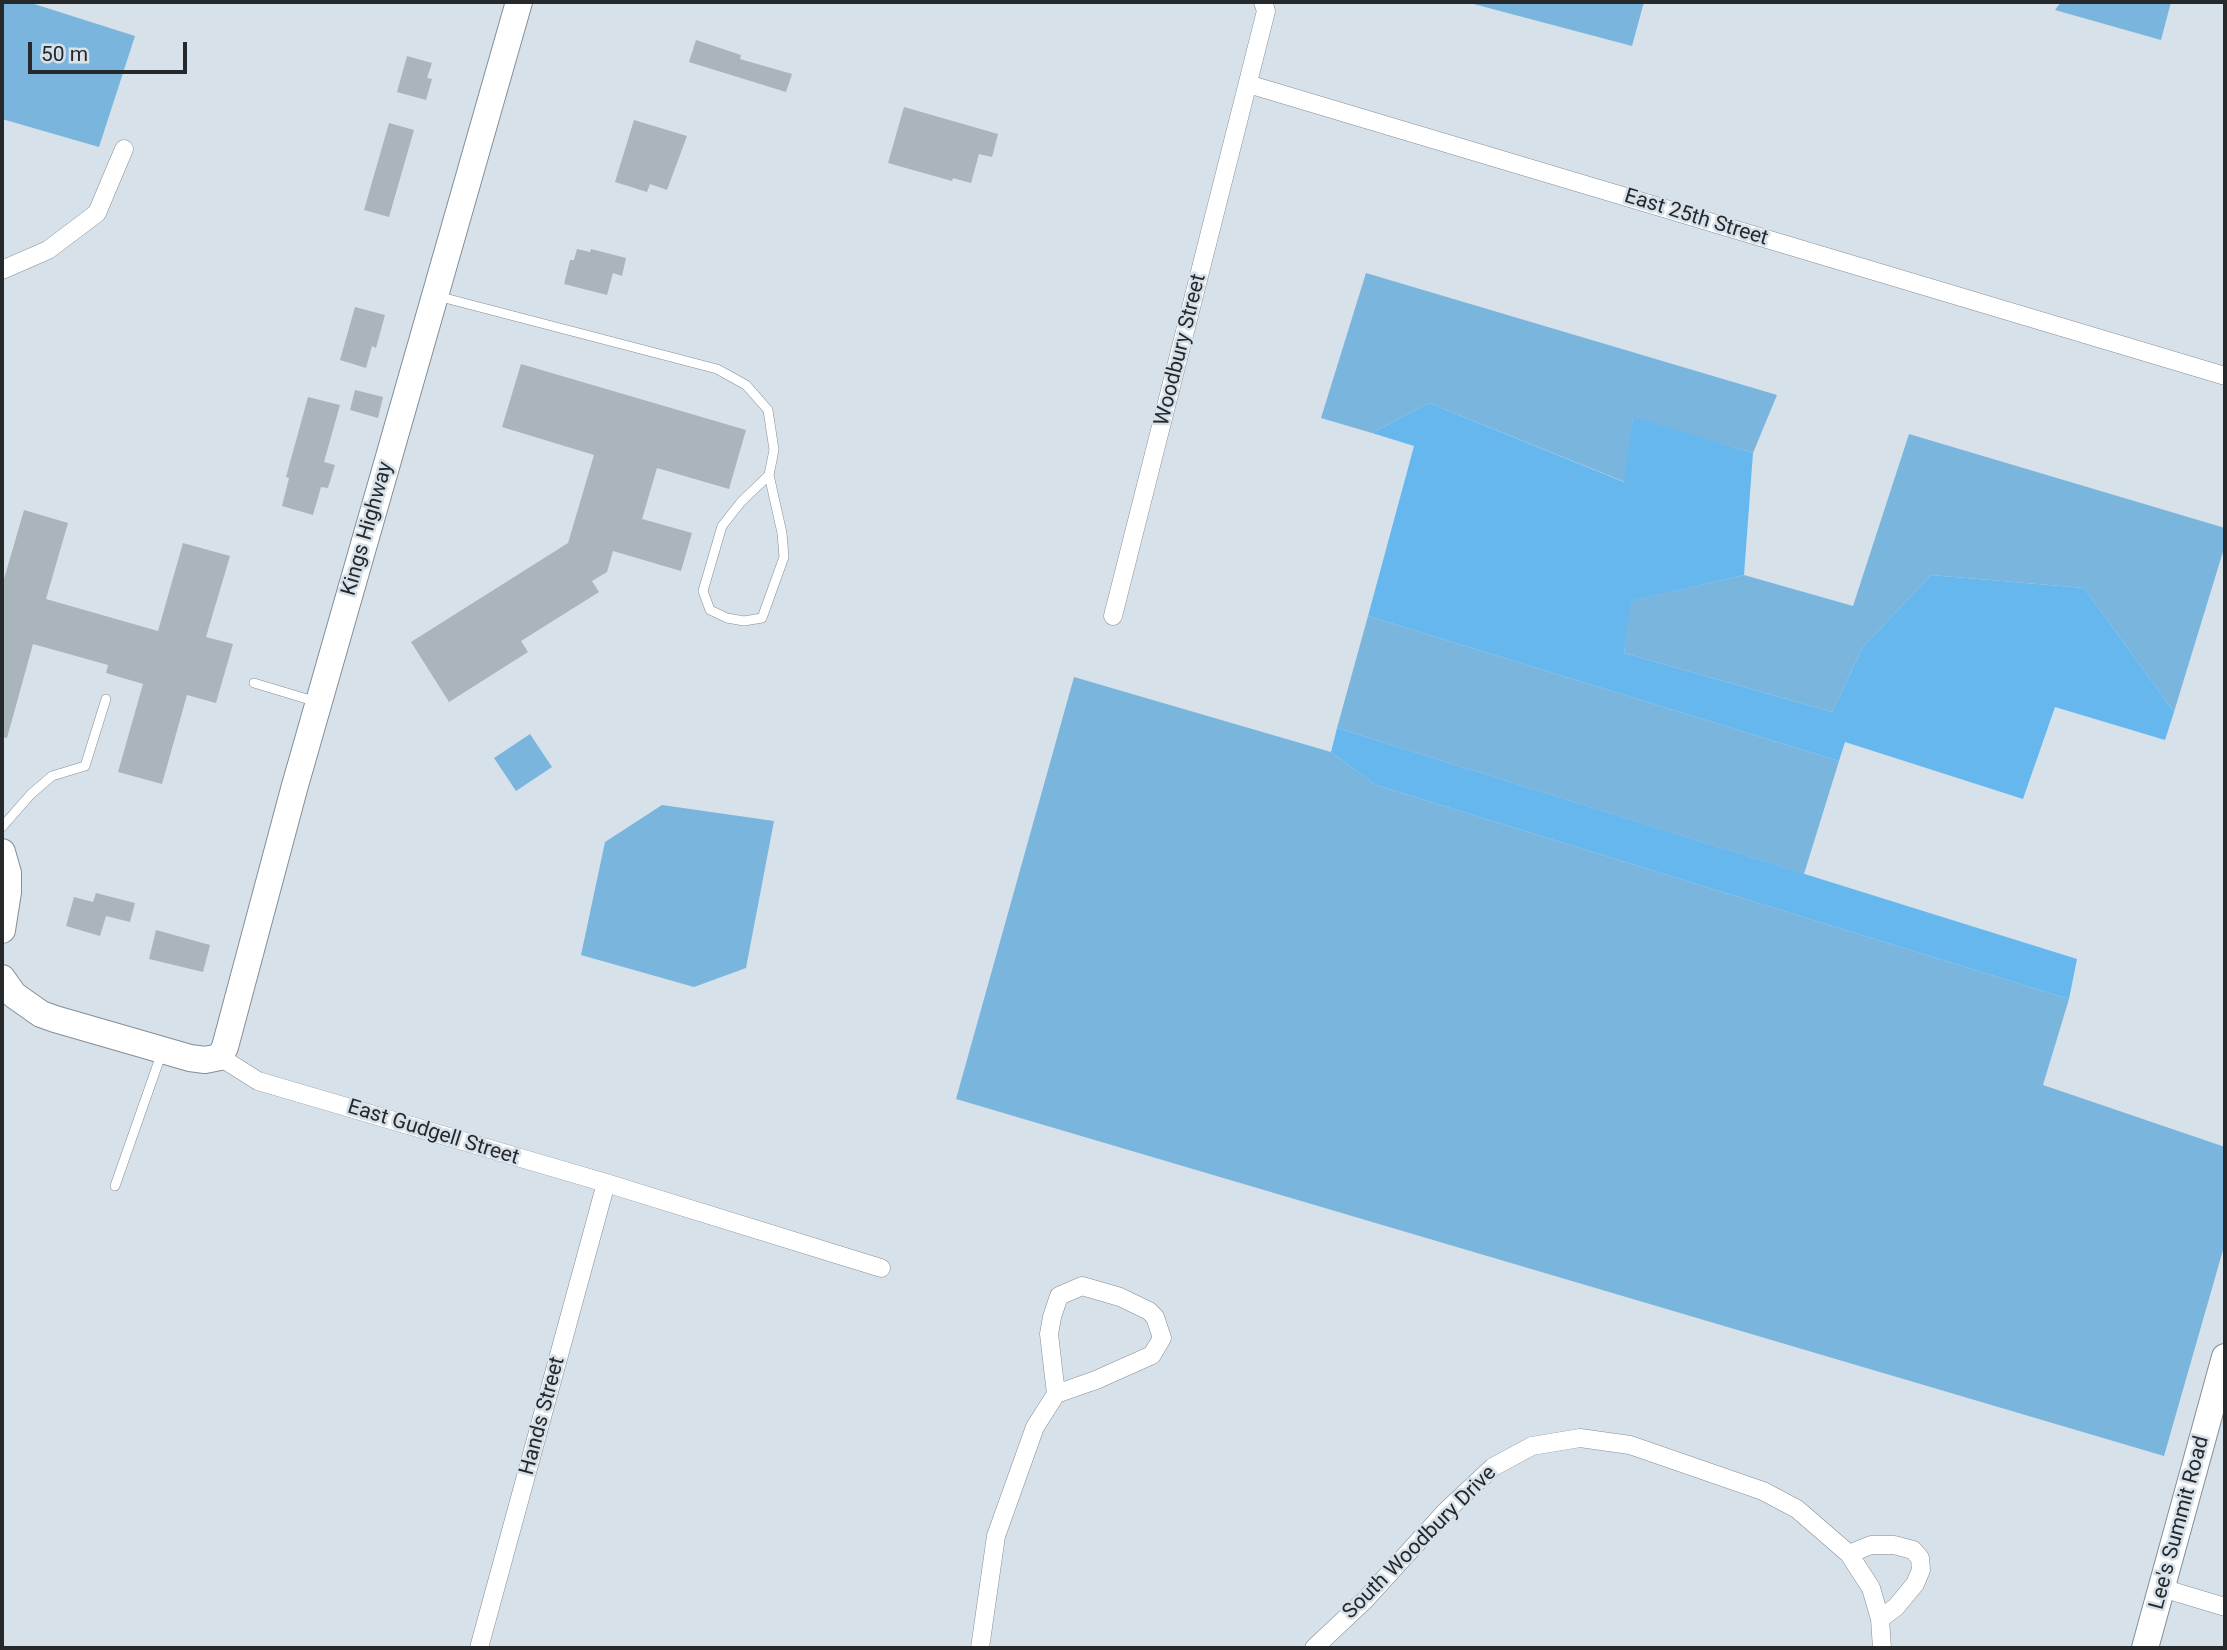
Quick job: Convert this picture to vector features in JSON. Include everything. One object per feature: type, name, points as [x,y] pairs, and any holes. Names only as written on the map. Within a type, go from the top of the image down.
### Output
[{"type":"street","name":"Kings Highway","points":[[220,1057],[229,1035],[318,703],[519,2]]},
{"type":"street","points":[[1248,84],[1266,11],[1263,2]]},
{"type":"street","name":"East 25th Street","points":[[1248,84],[2225,376]]},
{"type":"street","name":"Woodbury Street","points":[[1113,616],[1248,84]]},
{"type":"street","points":[[2,270],[48,250],[97,213],[124,149]]},
{"type":"street","points":[[2,852],[8,873],[2,930]]},
{"type":"street","points":[[2,980],[14,995],[41,1014],[190,1058],[205,1060],[220,1057]]},
{"type":"street","name":"East Gudgell Street","points":[[220,1057],[258,1081],[606,1183],[881,1268]]},
{"type":"street","name":"Hands Street","points":[[479,1648],[606,1183]]},
{"type":"street","points":[[980,1648],[996,1536],[1035,1427],[1056,1394],[1053,1349],[1049,1334],[1059,1296],[1082,1286],[1120,1297],[1149,1311],[1155,1317],[1162,1338],[1152,1355],[1056,1394]]},
{"type":"street","name":"Lee's Summit Road","points":[[2145,1648],[2225,1357]]},
{"type":"street","name":"South Woodbury Drive","points":[[1314,1648],[1365,1600],[1446,1511],[1493,1467],[1532,1446],[1580,1438],[1630,1445],[1763,1491],[1797,1509],[1849,1554],[1871,1588],[1880,1619],[1882,1648]]},
{"type":"street","points":[[1849,1554],[1871,1545],[1894,1545],[1913,1550],[1920,1558],[1921,1570],[1915,1584],[1896,1607],[1880,1619]]},
{"type":"street","points":[[2162,1588],[2225,1607]]},
{"type":"lane","points":[[435,295],[717,369],[746,385],[768,410],[774,450],[769,475],[782,533],[784,557],[762,618],[744,621],[727,618],[710,610],[703,591],[722,526],[741,502],[769,475]]},
{"type":"lane","points":[[254,683],[318,703]]},
{"type":"lane","points":[[2,827],[31,794],[52,776],[85,766],[106,699]]},
{"type":"lane","points":[[115,1186],[162,1050]]},
{"type":"shaded area","points":[[2,2],[28,2],[135,36],[99,147],[2,119]]},
{"type":"shaded area","points":[[1466,2],[1644,2],[1632,46]]},
{"type":"shaded area","points":[[2061,2],[2171,2],[2161,40],[2055,10]]},
{"type":"shaded area","points":[[1366,273],[1777,395],[1753,453],[1633,418],[1625,482],[1429,403],[1372,433],[1321,418]]},
{"type":"shaded area","points":[[1429,403],[1624,482],[1633,417],[1753,453],[1744,575],[1631,601],[1624,653],[1832,712],[1863,647],[1931,575],[2084,588],[2174,712],[2165,740],[2055,707],[2023,799],[1845,742],[1839,761],[1368,616],[1414,446],[1372,433]]},
{"type":"shaded area","points":[[1909,434],[2225,528],[2225,545],[2174,712],[2084,588],[1931,575],[1863,647],[1832,712],[1624,653],[1630,601],[1744,575],[1853,606]]},
{"type":"shaded area","points":[[1368,616],[1839,761],[1804,874],[1337,728]]},
{"type":"shaded area","points":[[1074,677],[1331,752],[1376,785],[2069,999],[2043,1085],[2225,1147],[2225,1243],[2164,1456],[956,1099]]},
{"type":"shaded area","points":[[1337,728],[2077,959],[2069,999],[1376,785],[1331,752]]},
{"type":"shaded area","points":[[530,734],[552,767],[516,791],[494,758]]},
{"type":"shaded area","points":[[662,805],[774,821],[746,968],[694,987],[581,955],[605,842]]},
{"type":"building","points":[[696,40],[741,55],[740,59],[792,74],[786,92],[689,62]]},
{"type":"building","points":[[407,56],[432,63],[427,78],[432,79],[426,100],[397,92]]},
{"type":"building","points":[[904,107],[998,134],[992,157],[979,154],[971,183],[953,178],[952,181],[888,163]]},
{"type":"building","points":[[634,120],[687,136],[667,190],[650,184],[647,192],[615,182]]},
{"type":"building","points":[[389,123],[414,130],[389,217],[364,210]]},
{"type":"building","points":[[577,249],[590,252],[591,249],[626,258],[622,276],[613,273],[607,295],[564,284],[570,260],[574,260]]},
{"type":"building","points":[[355,307],[385,315],[376,348],[372,346],[366,368],[340,360]]},
{"type":"building","points":[[521,364],[746,430],[729,489],[657,468],[642,519],[692,533],[681,571],[613,551],[607,572],[592,581],[599,592],[521,641],[528,652],[449,702],[411,642],[568,543],[594,455],[502,427]]},
{"type":"building","points":[[355,390],[383,397],[378,418],[350,410]]},
{"type":"building","points":[[308,397],[340,405],[324,462],[335,465],[328,488],[321,487],[313,515],[282,506],[289,478],[286,477]]},
{"type":"building","points":[[24,510],[68,523],[46,599],[158,631],[183,543],[230,556],[206,637],[233,644],[216,703],[187,695],[162,784],[118,772],[143,684],[106,673],[108,665],[33,644],[7,738],[2,737],[2,586]]},
{"type":"building","points":[[96,893],[135,903],[130,922],[106,916],[100,936],[66,926],[74,897],[93,902]]},
{"type":"building","points":[[156,930],[210,945],[203,972],[149,959]]}]
